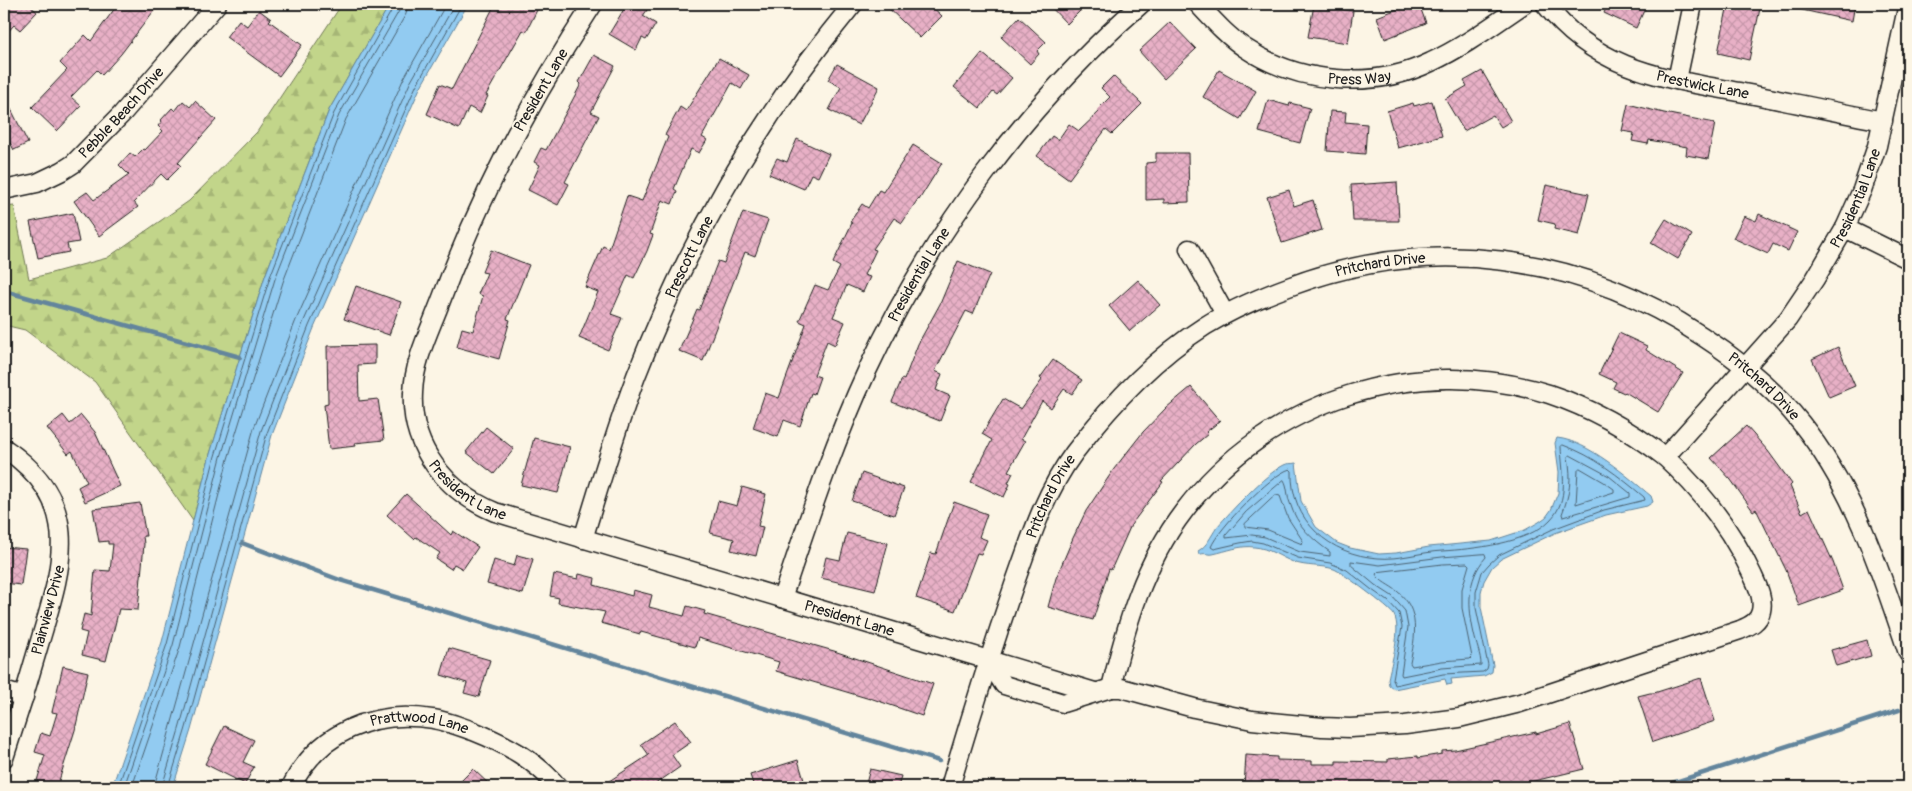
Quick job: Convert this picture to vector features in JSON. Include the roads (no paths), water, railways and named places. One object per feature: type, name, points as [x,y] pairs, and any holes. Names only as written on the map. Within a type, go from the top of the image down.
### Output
[{"type":"street","name":"Pebble Beach Drive","points":[[4,190],[37,183],[73,164],[121,115],[217,4]]},
{"type":"street","name":"President Lane","points":[[593,4],[560,56],[515,135],[471,225],[448,279],[418,359],[413,394],[417,426],[428,455],[439,472],[455,489],[468,499],[495,512],[988,660],[1103,690],[1131,690],[1194,708],[1252,720],[1322,727],[1406,725],[1459,718],[1520,703],[1747,627],[1759,616],[1762,604],[1759,592],[1736,543],[1710,506],[1681,471],[1665,457],[1630,433],[1590,411],[1549,394],[1504,383],[1453,378],[1426,379],[1373,387],[1328,402],[1283,423],[1246,448],[1215,475],[1183,511],[1157,553],[1138,593],[1123,640],[1103,690]]},
{"type":"street","name":"Prescott Lane","points":[[583,539],[630,394],[676,283],[724,192],[756,137],[815,52],[853,4]]},
{"type":"street","name":"Presidential Lane","points":[[782,598],[819,489],[844,423],[867,370],[923,266],[992,165],[1037,110],[1092,50],[1141,4]]},
{"type":"street","name":"Press Way","points":[[1198,4],[1231,38],[1260,57],[1306,75],[1342,79],[1378,78],[1415,69],[1430,63],[1465,44],[1524,4]]},
{"type":"street","name":"Prestwick Lane","points":[[1545,4],[1564,26],[1586,44],[1598,52],[1636,70],[1677,80],[1883,121]]},
{"type":"street","points":[[1677,80],[1693,4]]},
{"type":"street","name":"Presidential Lane","points":[[1665,457],[1788,319],[1846,228],[1870,170],[1883,121],[1908,4]]},
{"type":"street","points":[[1846,228],[1908,259]]},
{"type":"street","points":[[1189,249],[1225,314]]},
{"type":"street","name":"Pritchard Drive","points":[[950,787],[988,660],[1038,521],[1052,488],[1074,453],[1121,396],[1140,376],[1188,338],[1225,314],[1243,305],[1304,281],[1367,264],[1408,258],[1496,260],[1557,270],[1633,297],[1687,326],[1745,367],[1799,421],[1830,464],[1845,489],[1871,546],[1908,653]]},
{"type":"street","name":"Plainview Drive","points":[[4,448],[22,462],[41,484],[55,508],[61,531],[62,555],[57,585],[4,758]]},
{"type":"street","points":[[4,691],[24,697]]},
{"type":"street","name":"Prattwood Lane","points":[[291,787],[296,776],[313,755],[345,730],[374,720],[402,716],[436,719],[498,741],[538,766],[558,787]]},
{"type":"water","points":[[390,4],[468,4],[420,88],[314,328],[272,435],[191,730],[173,787],[112,787],[162,642],[210,454],[265,276],[329,110]]},
{"type":"water","points":[[1557,438],[1582,446],[1607,461],[1651,496],[1653,502],[1647,506],[1606,515],[1555,533],[1501,559],[1492,567],[1484,581],[1481,592],[1481,607],[1493,665],[1492,672],[1484,676],[1451,679],[1452,684],[1447,685],[1445,679],[1394,689],[1389,685],[1388,679],[1397,629],[1394,615],[1346,577],[1334,569],[1298,564],[1259,548],[1244,547],[1199,555],[1198,551],[1206,544],[1217,527],[1249,493],[1285,464],[1296,463],[1301,501],[1316,527],[1337,543],[1350,548],[1379,554],[1396,553],[1429,547],[1491,541],[1525,530],[1546,517],[1558,493],[1559,472],[1555,443]]},
{"type":"waterway","points":[[4,291],[240,357]]},
{"type":"waterway","points":[[242,543],[340,580],[939,761]]},
{"type":"waterway","points":[[1660,787],[1899,710]]}]
